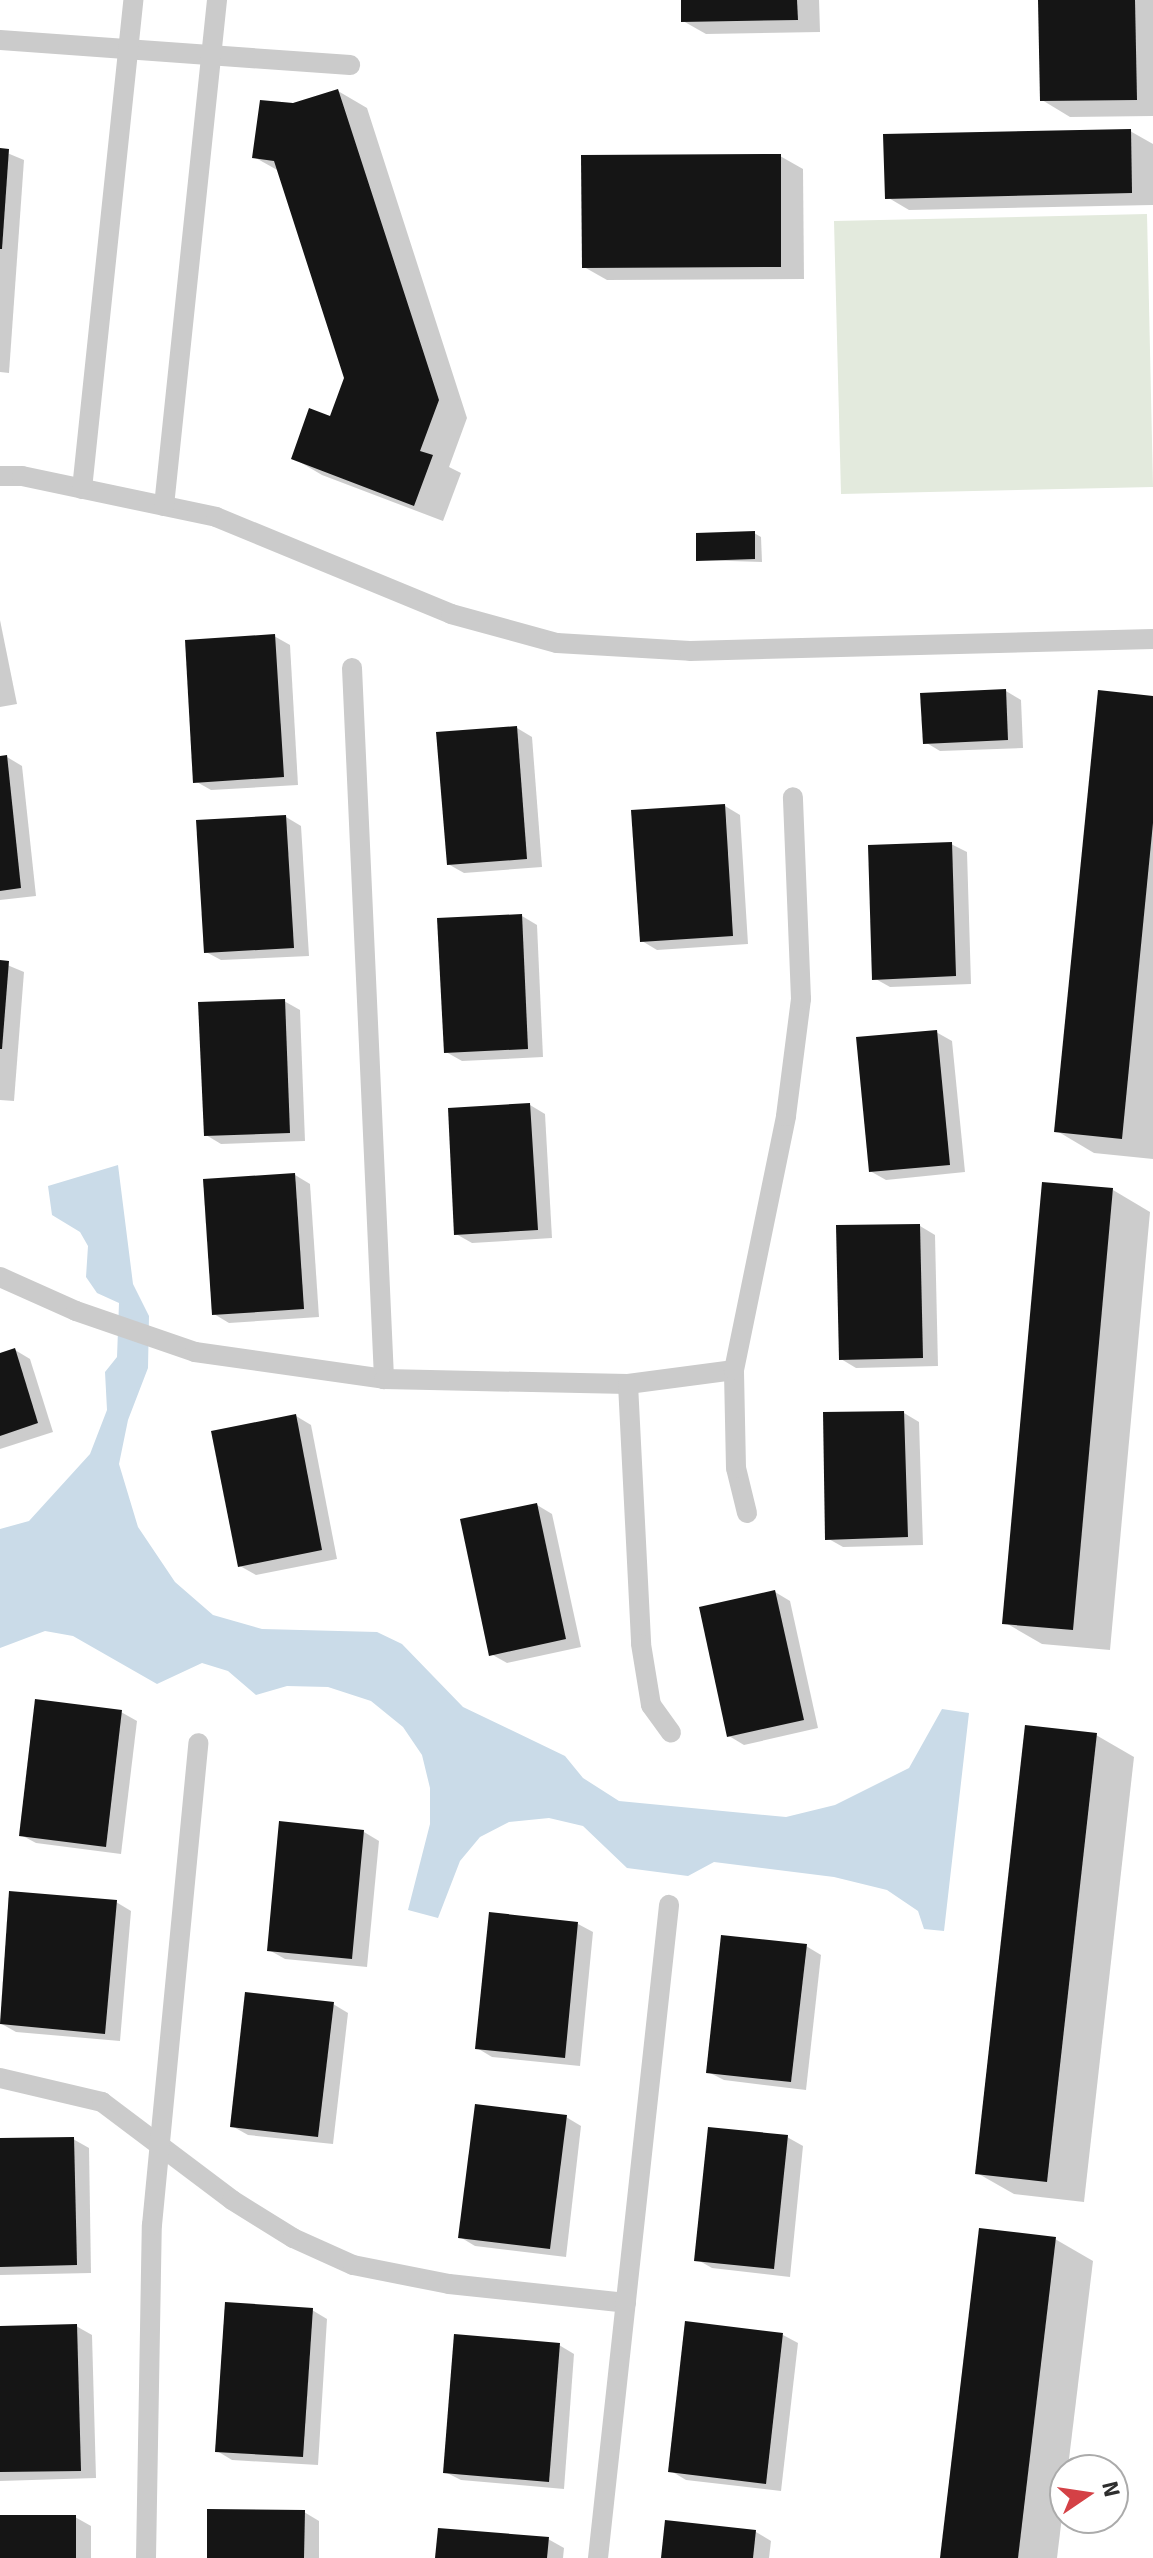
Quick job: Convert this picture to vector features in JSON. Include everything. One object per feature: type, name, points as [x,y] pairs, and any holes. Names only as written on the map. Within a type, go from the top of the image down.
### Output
[{"type":"lane","points":[[82,489],[133,0]]},
{"type":"lane","points":[[164,506],[217,0]]},
{"type":"lane","points":[[0,40],[350,65]]},
{"type":"lane","points":[[0,476],[82,489],[216,517],[451,614],[557,643],[690,651],[1153,639]]},
{"type":"lane","points":[[352,668],[384,1379]]},
{"type":"lane","points":[[747,1513],[736,1468],[734,1370],[786,1116],[801,999],[793,797]]},
{"type":"lane","points":[[0,1277],[76,1311],[195,1352],[384,1379],[628,1384],[734,1370]]},
{"type":"lane","points":[[628,1384],[641,1644],[651,1705],[671,1733]]},
{"type":"lane","points":[[146,2558],[159,2145],[198,1743]]},
{"type":"lane","points":[[598,2558],[669,1905]]},
{"type":"lane","points":[[0,2078],[102,2102],[293,2238],[353,2265],[449,2284],[626,2303]]},
{"type":"shaded area","points":[[1147,214],[1153,487],[841,494],[834,221]]},
{"type":"water","points":[[118,1165],[133,1284],[149,1316],[148,1368],[128,1420],[119,1464],[138,1527],[175,1582],[213,1615],[262,1629],[377,1632],[402,1644],[463,1707],[565,1756],[583,1778],[619,1801],[786,1817],[835,1805],[909,1768],[942,1709],[969,1713],[944,1931],[924,1929],[918,1911],[887,1890],[834,1877],[714,1862],[688,1876],[627,1868],[583,1826],[549,1818],[509,1822],[480,1837],[460,1861],[438,1918],[408,1910],[430,1824],[430,1788],[422,1755],[403,1727],[371,1701],[328,1687],[287,1686],[256,1695],[228,1671],[202,1663],[157,1684],[73,1636],[45,1631],[0,1648],[0,1529],[29,1521],[90,1454],[107,1410],[105,1372],[117,1357],[119,1303],[97,1293],[86,1277],[88,1246],[80,1232],[52,1215],[48,1186]]},
{"type":"building","points":[[681,0],[797,0],[798,20],[681,22]]},
{"type":"building","points":[[1038,0],[1135,0],[1137,100],[1040,101]]},
{"type":"building","points":[[338,89],[439,400],[420,451],[433,455],[414,506],[291,459],[309,408],[330,416],[344,378],[274,161],[252,158],[260,100],[293,103]]},
{"type":"building","points":[[1131,129],[1132,193],[885,199],[883,134]]},
{"type":"building","points":[[0,148],[9,149],[2,249],[0,249]]},
{"type":"building","points":[[781,154],[781,267],[582,268],[581,155]]},
{"type":"building","points":[[755,531],[755,559],[696,561],[696,533]]},
{"type":"building","points":[[275,634],[284,777],[193,783],[185,640]]},
{"type":"building","points":[[1006,689],[1008,740],[923,744],[920,693]]},
{"type":"building","points":[[1098,690],[1153,696],[1153,823],[1122,1139],[1054,1132]]},
{"type":"building","points":[[517,726],[527,859],[447,865],[436,732]]},
{"type":"building","points":[[7,755],[21,888],[0,891],[0,756]]},
{"type":"building","points":[[725,804],[733,936],[640,942],[631,810]]},
{"type":"building","points":[[286,815],[294,948],[204,953],[196,820]]},
{"type":"building","points":[[952,842],[956,976],[872,980],[868,845]]},
{"type":"building","points":[[522,914],[528,1049],[444,1053],[437,918]]},
{"type":"building","points":[[0,960],[9,961],[2,1049],[0,1049]]},
{"type":"building","points":[[285,999],[290,1133],[204,1136],[198,1002]]},
{"type":"building","points":[[937,1030],[950,1165],[869,1172],[856,1037]]},
{"type":"building","points":[[530,1103],[538,1230],[454,1235],[448,1108]]},
{"type":"building","points":[[295,1173],[304,1309],[212,1315],[203,1179]]},
{"type":"building","points":[[1042,1182],[1113,1188],[1073,1630],[1002,1624]]},
{"type":"building","points":[[920,1224],[923,1358],[839,1360],[836,1225]]},
{"type":"building","points":[[15,1348],[38,1423],[0,1436],[0,1353]]},
{"type":"building","points":[[904,1411],[908,1537],[825,1540],[823,1412]]},
{"type":"building","points":[[296,1414],[322,1550],[238,1567],[211,1431]]},
{"type":"building","points":[[537,1503],[566,1639],[489,1656],[460,1519]]},
{"type":"building","points":[[775,1590],[804,1720],[727,1737],[699,1607]]},
{"type":"building","points":[[35,1699],[122,1710],[106,1847],[19,1836]]},
{"type":"building","points":[[1025,1725],[1097,1733],[1047,2182],[975,2174]]},
{"type":"building","points":[[279,1821],[364,1830],[352,1959],[267,1951]]},
{"type":"building","points":[[9,1891],[117,1900],[105,2034],[0,2024]]},
{"type":"building","points":[[489,1912],[578,1922],[565,2058],[475,2049]]},
{"type":"building","points":[[721,1935],[807,1944],[791,2082],[706,2073]]},
{"type":"building","points":[[245,1992],[334,2002],[318,2137],[230,2127]]},
{"type":"building","points":[[475,2104],[567,2115],[550,2249],[458,2238]]},
{"type":"building","points":[[708,2127],[788,2135],[774,2269],[694,2261]]},
{"type":"building","points":[[74,2137],[77,2265],[0,2267],[0,2138]]},
{"type":"building","points":[[979,2228],[1056,2237],[1018,2558],[940,2558]]},
{"type":"building","points":[[225,2302],[313,2308],[303,2457],[215,2452]]},
{"type":"building","points":[[685,2321],[783,2333],[766,2484],[668,2472]]},
{"type":"building","points":[[77,2324],[81,2471],[0,2472],[0,2326]]},
{"type":"building","points":[[454,2334],[560,2343],[549,2482],[443,2473]]},
{"type":"building","points":[[207,2509],[305,2510],[304,2558],[207,2558]]},
{"type":"building","points":[[0,2515],[76,2515],[76,2558],[0,2558]]},
{"type":"building","points":[[665,2520],[756,2530],[753,2558],[661,2558]]},
{"type":"building","points":[[438,2528],[549,2537],[547,2558],[435,2558]]}]
